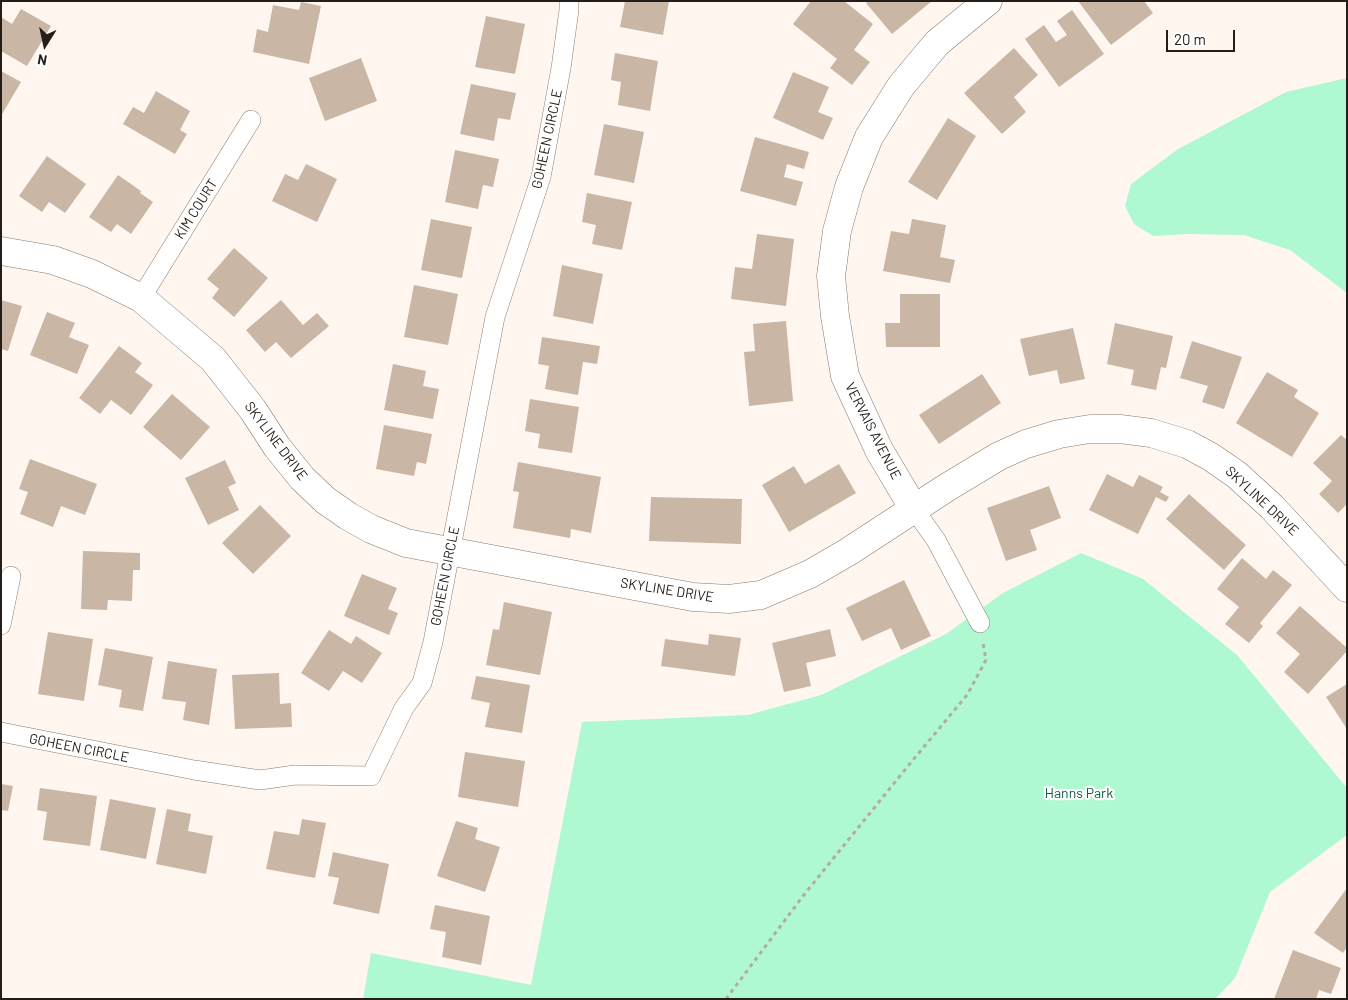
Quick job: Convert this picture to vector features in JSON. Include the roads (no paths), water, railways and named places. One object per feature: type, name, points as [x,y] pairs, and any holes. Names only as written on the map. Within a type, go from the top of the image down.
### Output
[{"type":"street","name":"GOHEEN CIRCLE","points":[[1,732],[194,770],[260,780],[295,775],[371,776],[404,708],[422,683],[433,642],[495,317],[541,177],[561,68],[569,1]]},
{"type":"street","name":"VERVAIS AVENUE","points":[[980,623],[936,540],[914,509],[879,450],[845,376],[835,316],[831,276],[837,231],[868,137],[901,86],[937,43],[988,1]]},
{"type":"street","name":"KIM COURT","points":[[141,298],[251,120]]},
{"type":"street","name":"SKYLINE DRIVE","points":[[1,251],[53,260],[92,274],[141,298],[213,359],[252,410],[276,447],[302,478],[325,500],[371,529],[406,543],[693,597],[729,599],[761,595],[810,574],[848,552],[999,456],[1026,444],[1059,434],[1090,429],[1120,429],[1151,433],[1187,444],[1211,456],[1238,476],[1272,507],[1347,588]]},
{"type":"street","points":[[1,625],[11,576]]},
{"type":"park label","name":"Hanns Park","points":[[1079,793]]}]
